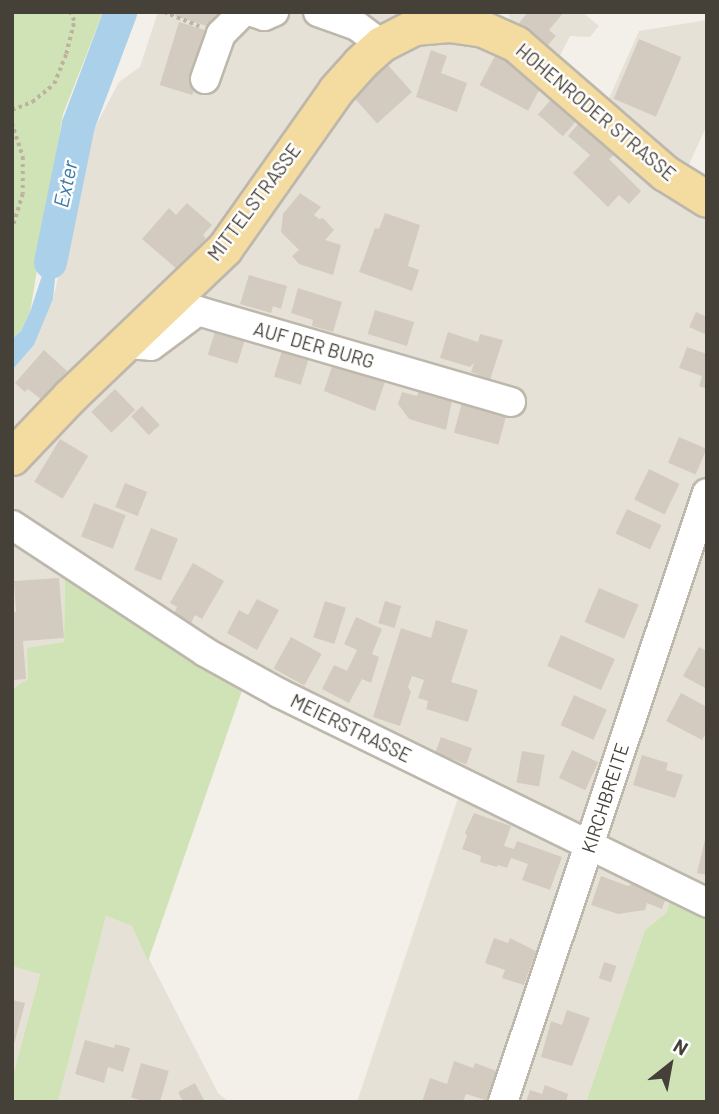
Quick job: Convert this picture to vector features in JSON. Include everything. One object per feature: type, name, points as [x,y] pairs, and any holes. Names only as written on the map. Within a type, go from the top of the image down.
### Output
[{"type":"main road","name":"MITTELSTRASSE","points":[[12,457],[224,249],[336,90],[381,44],[414,27],[488,20]]},
{"type":"main road","name":"HOHENRODER STRASSE","points":[[488,20],[665,173],[707,199]]},
{"type":"street","points":[[205,79],[221,33],[243,12]]},
{"type":"street","points":[[251,12],[264,16],[274,12]]},
{"type":"street","points":[[318,12],[357,26],[381,44]]},
{"type":"street","name":"AUF DER BURG","points":[[125,344],[151,346],[198,311],[511,402]]},
{"type":"street","name":"KIRCHBREITE","points":[[503,1102],[707,493]]},
{"type":"street","name":"MEIERSTRASSE","points":[[12,525],[205,652],[279,693],[707,902]]},
{"type":"path","points":[[12,110],[32,102],[54,84],[66,54],[74,21],[70,12]]},
{"type":"path","points":[[164,12],[221,33]]},
{"type":"path","points":[[12,123],[23,157],[23,194],[12,229]]},
{"type":"shaded area","points":[[158,12],[475,12],[395,25],[226,229],[12,446],[12,370],[34,345],[53,299],[92,133],[119,82],[140,67]]},
{"type":"shaded area","points":[[582,12],[599,26],[590,37],[570,36],[557,61],[513,29],[508,13]]},
{"type":"shaded area","points":[[707,20],[707,125],[686,171],[606,105],[639,31]]},
{"type":"shaded area","points":[[416,39],[476,42],[522,64],[707,211],[707,892],[263,672],[208,641],[16,511],[12,500],[12,482],[18,473],[372,69]]},
{"type":"shaded area","points":[[12,533],[65,570],[64,642],[28,679],[12,689]]},
{"type":"shaded area","points":[[461,789],[673,892],[666,913],[645,930],[586,1102],[357,1102]]},
{"type":"shaded area","points":[[106,916],[132,926],[218,1093],[229,1102],[58,1102]]},
{"type":"shaded area","points":[[12,966],[40,973],[12,1079]]},
{"type":"green space","points":[[12,12],[103,12],[63,114],[30,312],[21,331],[12,339]]},
{"type":"green space","points":[[65,570],[245,682],[148,961],[132,926],[106,916],[58,1102],[25,1102],[12,1099],[12,1079],[40,974],[12,966],[12,689],[28,679],[27,648],[64,642]]},
{"type":"green space","points":[[673,892],[707,911],[707,1102],[586,1102],[645,930],[666,913]]},
{"type":"water","points":[[61,218],[53,299],[34,345],[12,370],[12,339],[21,331],[30,312]]},
{"type":"building","points":[[176,12],[218,12],[213,28],[175,16]]},
{"type":"building","points":[[528,12],[564,12],[549,30],[556,36],[547,46],[519,23]]},
{"type":"building","points":[[179,22],[212,32],[192,95],[160,85]]},
{"type":"building","points":[[639,39],[681,57],[656,117],[614,99]]},
{"type":"building","points":[[431,50],[447,56],[441,73],[467,83],[457,112],[416,97]]},
{"type":"building","points":[[496,54],[545,80],[528,111],[480,85]]},
{"type":"building","points":[[386,63],[412,92],[377,123],[351,94]]},
{"type":"building","points":[[555,95],[580,117],[563,136],[538,115]]},
{"type":"building","points":[[584,117],[609,140],[605,145],[615,154],[609,159],[641,191],[629,204],[619,195],[608,207],[573,173],[590,155],[568,136]]},
{"type":"building","points":[[300,193],[321,207],[314,215],[319,219],[323,218],[334,230],[325,240],[341,245],[333,275],[299,264],[292,256],[299,250],[281,232],[283,214]]},
{"type":"building","points":[[187,203],[212,225],[203,235],[206,238],[178,270],[142,239],[169,208],[176,215]]},
{"type":"building","points":[[385,213],[420,225],[408,266],[419,270],[412,291],[359,272],[375,228],[379,229]]},
{"type":"building","points":[[249,275],[287,286],[281,309],[273,306],[271,313],[240,304]]},
{"type":"building","points":[[298,288],[342,302],[333,332],[312,326],[313,320],[291,313]]},
{"type":"building","points":[[375,310],[414,322],[407,346],[368,334]]},
{"type":"building","points":[[696,312],[707,317],[707,335],[689,327]]},
{"type":"building","points":[[216,328],[246,337],[237,364],[208,355]]},
{"type":"building","points":[[448,332],[478,342],[480,334],[503,340],[488,386],[477,382],[479,375],[471,372],[474,363],[470,367],[440,358]]},
{"type":"building","points":[[283,347],[310,355],[301,385],[274,377]]},
{"type":"building","points":[[687,347],[707,354],[707,389],[699,386],[702,376],[679,368]]},
{"type":"building","points":[[44,350],[67,371],[42,400],[28,389],[25,392],[15,383]]},
{"type":"building","points":[[334,360],[388,373],[375,411],[324,391]]},
{"type":"building","points":[[115,389],[135,410],[111,433],[91,412]]},
{"type":"building","points":[[419,390],[452,400],[446,430],[409,419],[398,404],[402,392],[417,396]]},
{"type":"building","points":[[463,399],[507,411],[498,445],[454,433]]},
{"type":"building","points":[[142,406],[160,425],[149,435],[131,416]]},
{"type":"building","points":[[679,437],[707,449],[696,474],[668,463]]},
{"type":"building","points":[[60,439],[88,456],[63,499],[34,482]]},
{"type":"building","points":[[649,469],[680,484],[665,514],[634,500]]},
{"type":"building","points":[[125,483],[147,492],[138,516],[115,507]]},
{"type":"building","points":[[94,503],[126,515],[113,549],[81,537]]},
{"type":"building","points":[[627,509],[661,525],[650,550],[616,533]]},
{"type":"building","points":[[151,528],[178,539],[161,581],[134,570]]},
{"type":"building","points":[[193,563],[224,581],[202,619],[195,615],[191,623],[174,613],[177,607],[170,603]]},
{"type":"building","points":[[59,578],[64,638],[23,641],[26,679],[12,680],[12,612],[16,612],[14,581]]},
{"type":"building","points":[[599,588],[639,605],[624,639],[585,622]]},
{"type":"building","points":[[257,599],[279,610],[257,650],[227,633],[239,610],[248,615]]},
{"type":"building","points":[[325,601],[346,608],[334,644],[313,637]]},
{"type":"building","points":[[385,601],[401,606],[395,628],[378,623]]},
{"type":"building","points":[[356,617],[382,629],[372,654],[379,657],[371,683],[362,679],[349,703],[322,689],[334,665],[347,671],[357,650],[344,644]]},
{"type":"building","points":[[436,620],[468,630],[451,682],[478,690],[468,722],[426,709],[428,701],[418,698],[424,680],[412,676],[408,687],[411,692],[400,726],[373,717],[401,628],[431,638]]},
{"type":"building","points":[[561,635],[615,659],[601,690],[547,666]]},
{"type":"building","points":[[291,637],[322,654],[304,685],[274,668]]},
{"type":"building","points":[[699,647],[707,651],[707,689],[683,676]]},
{"type":"building","points":[[681,693],[707,707],[707,731],[702,740],[666,721]]},
{"type":"building","points":[[574,695],[607,710],[593,740],[561,725]]},
{"type":"building","points":[[441,737],[472,748],[466,764],[435,753]]},
{"type":"building","points":[[572,750],[598,762],[585,790],[559,778]]},
{"type":"building","points":[[522,751],[545,755],[539,787],[516,783]]},
{"type":"building","points":[[642,755],[668,763],[666,770],[683,775],[675,798],[633,785]]},
{"type":"building","points":[[474,813],[511,826],[504,846],[514,849],[517,841],[562,857],[550,890],[522,880],[528,864],[511,858],[507,868],[497,867],[480,862],[481,856],[462,849],[467,836],[465,833]]},
{"type":"building","points":[[707,835],[707,875],[697,873]]},
{"type":"building","points":[[601,876],[628,886],[634,883],[667,895],[662,909],[647,903],[645,910],[618,914],[591,905]]},
{"type":"building","points":[[494,938],[508,943],[510,938],[536,951],[524,985],[502,978],[505,970],[485,963]]},
{"type":"building","points":[[604,962],[616,966],[611,982],[599,978]]},
{"type":"building","points":[[12,1000],[25,1003],[13,1048],[12,1047]]},
{"type":"building","points":[[567,1010],[590,1018],[572,1066],[541,1057],[551,1021],[562,1025]]},
{"type":"building","points":[[85,1040],[114,1048],[115,1044],[130,1048],[123,1072],[108,1067],[104,1083],[75,1074]]},
{"type":"building","points":[[454,1061],[473,1068],[475,1063],[502,1073],[492,1102],[466,1094],[463,1102],[422,1102],[430,1078],[447,1084]]},
{"type":"building","points":[[141,1063],[169,1071],[160,1102],[131,1098]]},
{"type":"building","points":[[195,1083],[205,1102],[183,1102],[178,1092]]},
{"type":"building","points":[[545,1085],[568,1094],[566,1102],[526,1102],[530,1090],[542,1094]]},
{"type":"waterway","name":"Exter","points":[[50,262],[78,124],[120,12]]}]
